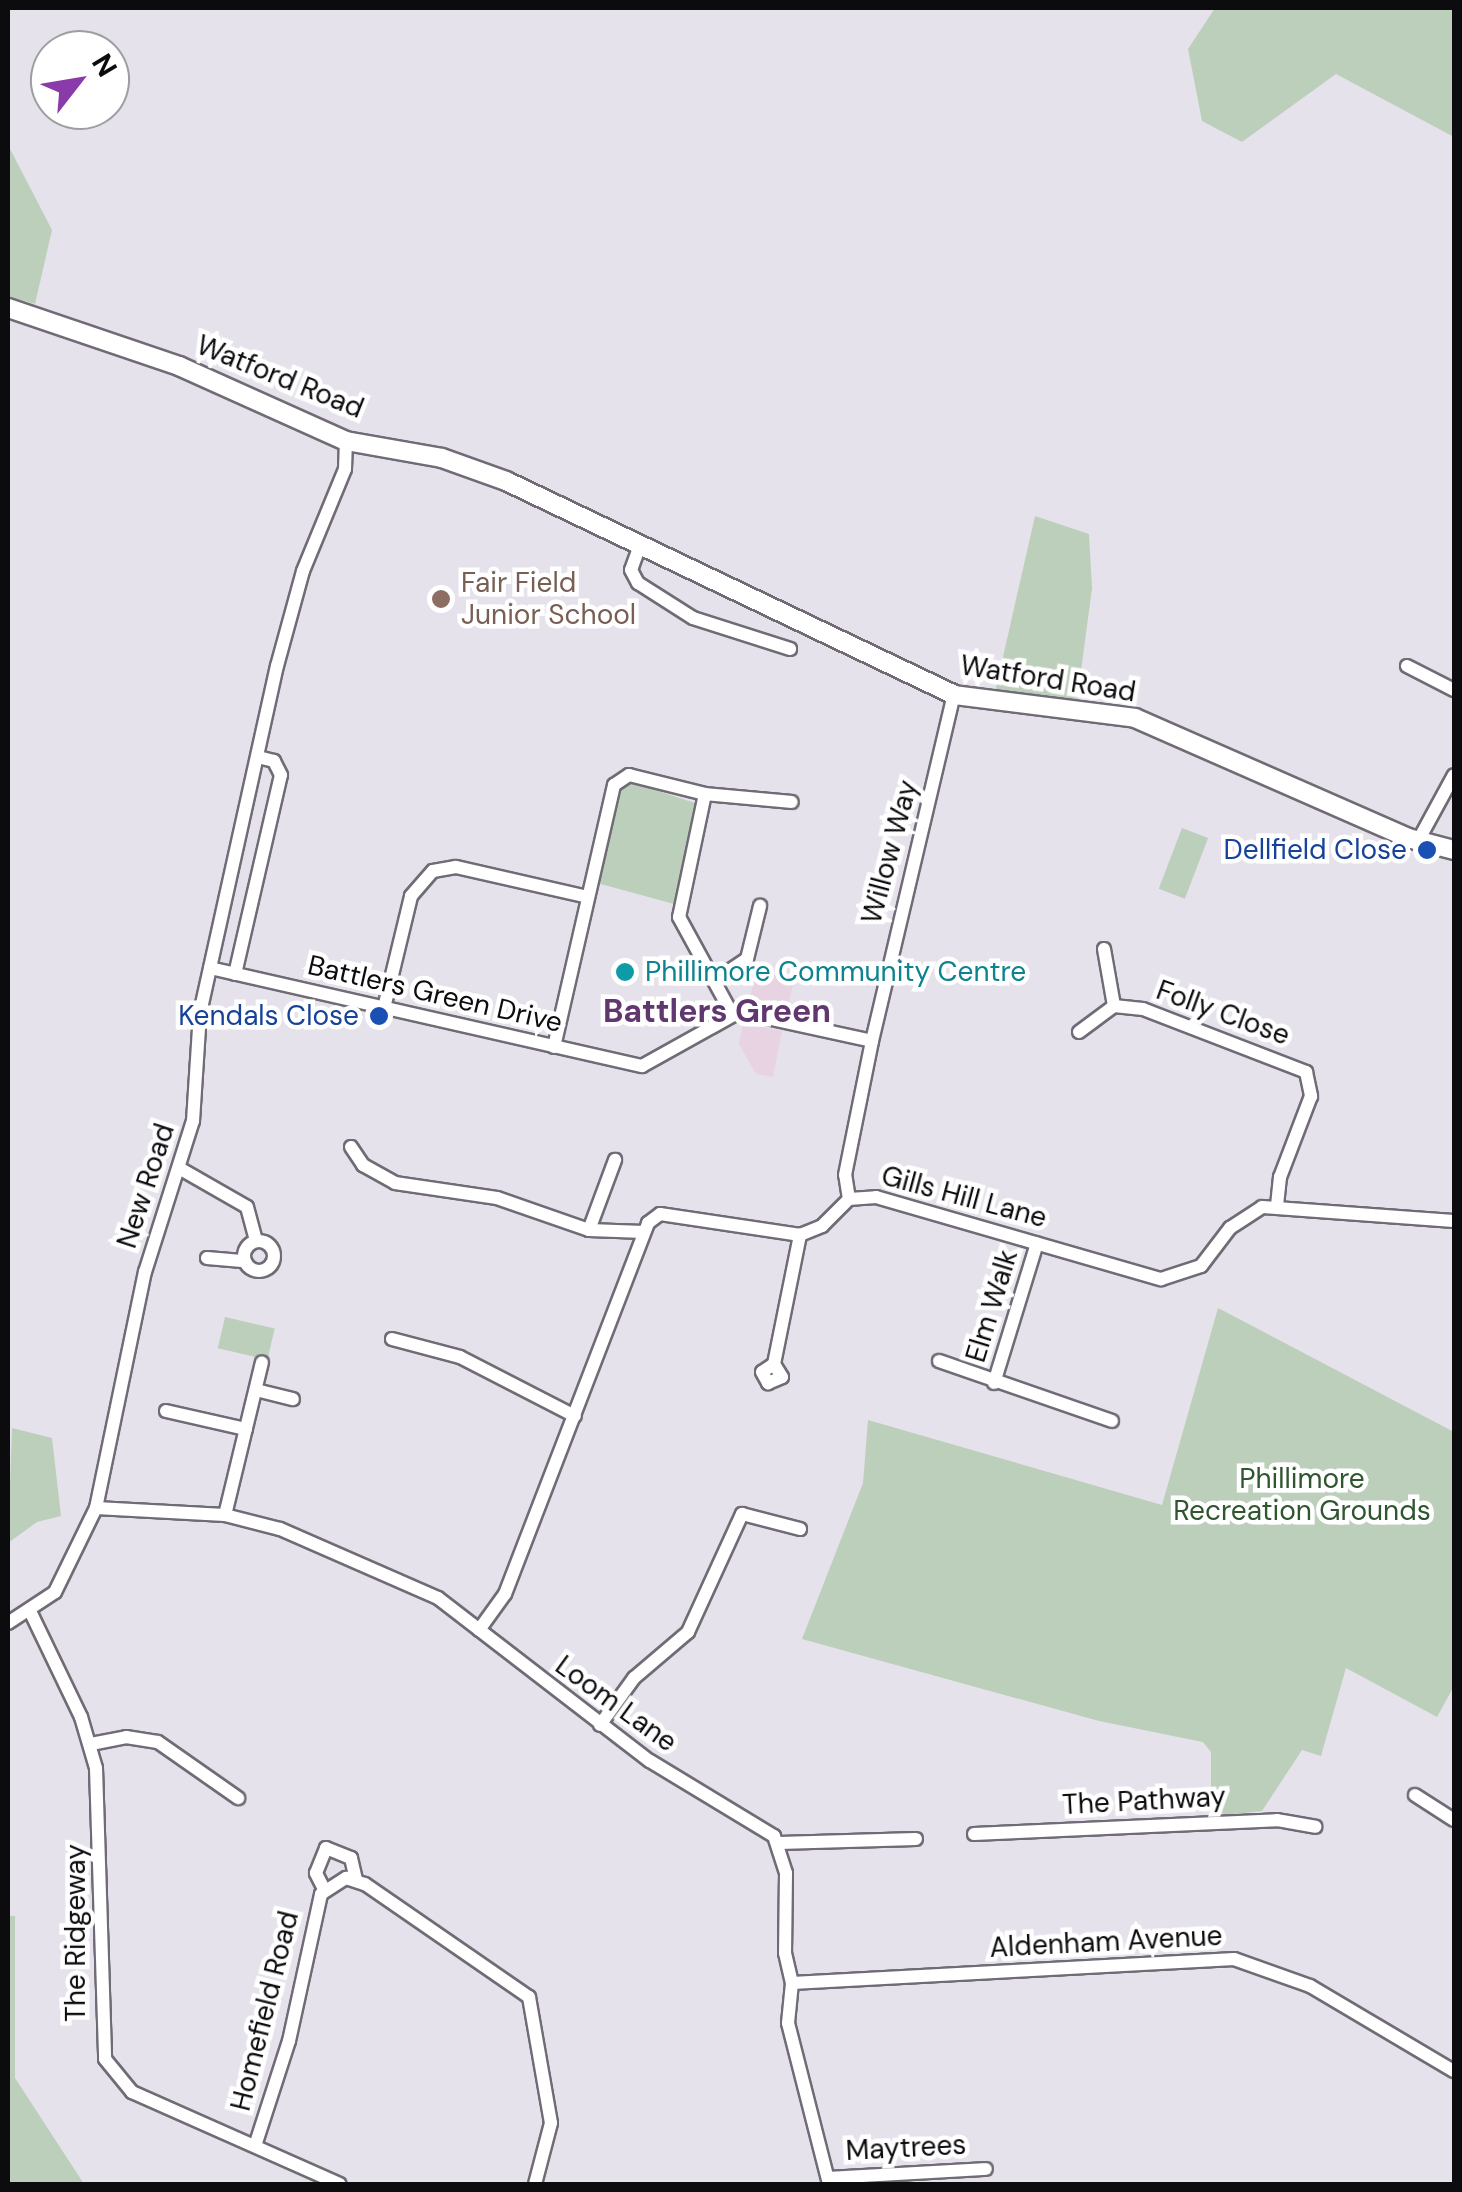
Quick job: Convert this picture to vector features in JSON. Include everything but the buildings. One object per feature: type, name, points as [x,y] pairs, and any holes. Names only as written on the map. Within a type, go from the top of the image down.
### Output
[{"type":"main road","name":"Watford Road","points":[[8,308],[179,366],[346,440],[442,458],[506,481],[639,548],[954,695],[1135,718],[1418,841],[1454,850]]},
{"type":"street","name":"New Road","points":[[8,1623],[62,1583],[96,1508],[145,1272],[196,1103],[197,1033],[288,620],[345,469],[346,440]]},
{"type":"street","points":[[639,548],[630,570],[638,583],[693,618],[790,648]]},
{"type":"street","points":[[1408,666],[1454,690]]},
{"type":"street","name":"Willow Way","points":[[849,1199],[845,1175],[872,1041],[954,695]]},
{"type":"street","points":[[235,974],[281,775],[274,761],[258,757]]},
{"type":"street","points":[[554,1047],[618,780],[628,775],[705,794],[792,802]]},
{"type":"street","points":[[1418,841],[1454,775]]},
{"type":"street","points":[[705,794],[679,918],[717,979],[732,1014],[872,1041]]},
{"type":"street","points":[[384,1008],[411,896],[434,871],[456,867],[588,898]]},
{"type":"street","points":[[717,979],[748,959],[760,906]]},
{"type":"street","name":"Folly Close","points":[[1104,949],[1114,1006]]},
{"type":"street","name":"Battlers Green Drive","points":[[210,968],[642,1066],[732,1014]]},
{"type":"street","name":"Folly Close","points":[[1079,1032],[1114,1006],[1142,1009],[1298,1067],[1309,1079],[1311,1096],[1280,1177],[1277,1205]]},
{"type":"street","points":[[351,1146],[363,1165],[395,1182],[497,1198],[589,1230],[644,1232]]},
{"type":"street","points":[[589,1230],[615,1160]]},
{"type":"street","points":[[179,1168],[248,1207],[256,1241]]},
{"type":"street","name":"Gills Hill Lane","points":[[800,1235],[822,1226],[849,1199],[876,1197],[1150,1278],[1174,1278],[1201,1266],[1238,1220],[1277,1205]]},
{"type":"street","points":[[1277,1205],[1454,1221]]},
{"type":"street","points":[[478,1630],[505,1594],[653,1217],[672,1213],[800,1235],[774,1364]]},
{"type":"street","points":[[206,1258],[245,1261],[257,1270],[273,1262],[269,1244],[256,1241]]},
{"type":"street","points":[[245,1261],[245,1250],[256,1241]]},
{"type":"street","name":"Elm Walk","points":[[994,1383],[1037,1243]]},
{"type":"street","points":[[392,1339],[460,1356],[575,1416]]},
{"type":"street","name":"Elm Walk","points":[[939,1361],[994,1383],[1112,1420]]},
{"type":"street","points":[[226,1515],[262,1362]]},
{"type":"street","points":[[256,1390],[293,1399]]},
{"type":"street","points":[[166,1411],[246,1428]]},
{"type":"street","name":"Loom Lane","points":[[96,1508],[226,1515],[280,1528],[420,1590],[600,1725],[780,1843]]},
{"type":"street","points":[[600,1725],[634,1678],[688,1632],[742,1514],[800,1529]]},
{"type":"street","name":"The Ridgeway","points":[[30,1610],[91,1744],[102,1821],[105,2059],[132,2092],[340,2184]]},
{"type":"street","points":[[91,1744],[126,1736],[158,1742],[238,1798]]},
{"type":"street","points":[[1415,1795],[1454,1820]]},
{"type":"street","name":"The Pathway","points":[[974,1834],[1277,1820],[1315,1828]]},
{"type":"street","points":[[830,2181],[792,2048],[787,2008],[792,1983],[780,1843],[916,1839]]},
{"type":"street","name":"Homefield Road","points":[[255,2146],[288,2042],[324,1889],[317,1864],[332,1846],[355,1864],[356,1880]]},
{"type":"street","name":"Homefield Road","points":[[324,1889],[356,1880],[530,1997],[551,2123],[535,2184]]},
{"type":"street","name":"Aldenham Avenue","points":[[792,1983],[1234,1959],[1310,1986],[1454,2071]]},
{"type":"street","name":"Maytrees","points":[[830,2181],[986,2169]]},
{"type":"shaded area","points":[[757,967],[795,976],[787,1010],[749,1001]]},
{"type":"shaded area","points":[[743,1023],[782,1031],[773,1077],[756,1074],[739,1044]]},
{"type":"green space","points":[[1215,8],[1454,8],[1454,137],[1336,74],[1242,142],[1202,121],[1188,49]]},
{"type":"green space","points":[[8,145],[52,230],[35,304],[8,296]]},
{"type":"green space","points":[[1035,516],[1089,534],[1092,588],[1077,701],[995,692]]},
{"type":"green space","points":[[631,782],[695,803],[674,904],[597,883],[622,788]]},
{"type":"green space","points":[[1182,828],[1208,838],[1185,899],[1159,889]]},
{"type":"green space","name":"Phillimore Recreation Grounds","points":[[1218,1308],[1454,1432],[1454,1686],[1437,1717],[1346,1668],[1321,1756],[1302,1750],[1262,1811],[1224,1815],[1211,1800],[1211,1752],[1203,1742],[1099,1721],[802,1639],[863,1483],[868,1420],[1162,1505]]},
{"type":"green space","points":[[225,1317],[275,1328],[267,1360],[218,1348]]},
{"type":"green space","points":[[12,1428],[52,1438],[61,1516],[37,1522],[8,1543]]},
{"type":"green space","points":[[8,1916],[15,1916],[15,2078],[84,2184],[8,2184]]},
{"type":"place","name":"Fair Field Junior School","points":[[441,599]]},
{"type":"place","name":"Dellfield Close","points":[[1427,850]]},
{"type":"place","name":"Phillimore Community Centre","points":[[625,972]]},
{"type":"place","name":"Kendals Close","points":[[379,1016]]},
{"type":"district","name":"Battlers Green","points":[[717,1011]]}]
